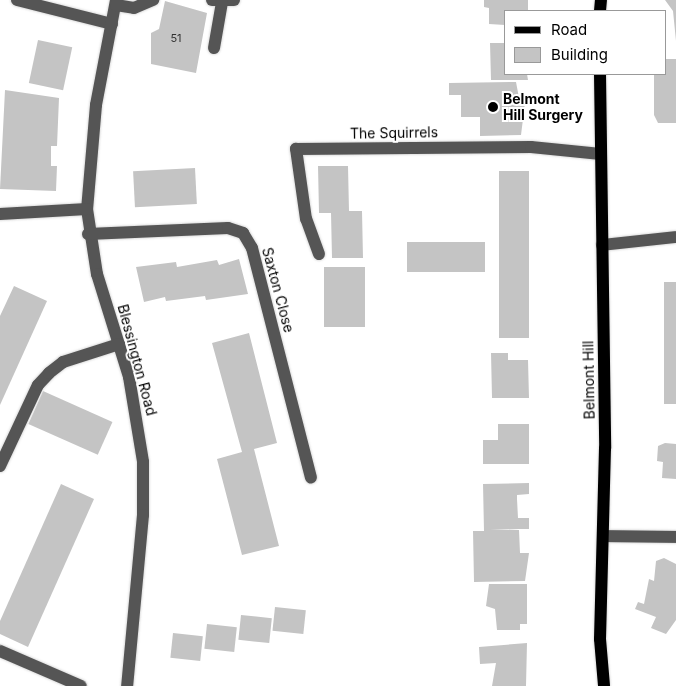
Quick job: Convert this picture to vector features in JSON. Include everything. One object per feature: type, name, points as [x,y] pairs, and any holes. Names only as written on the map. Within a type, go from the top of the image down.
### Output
[{"type":"main road","name":"Belmont Hill","points":[[600,75],[603,536],[600,639],[604,686]]},
{"type":"street","points":[[17,0],[112,24]]},
{"type":"street","points":[[116,2],[134,8],[153,0]]},
{"type":"street","points":[[214,48],[223,1]]},
{"type":"street","name":"Blessington Road","points":[[116,2],[96,105],[87,209],[88,234],[139,420],[143,462],[143,515],[127,686]]},
{"type":"street","name":"The Squirrels","points":[[320,254],[306,219],[296,149],[531,147],[601,154]]},
{"type":"street","points":[[0,214],[87,209]]},
{"type":"street","name":"Saxton Close","points":[[88,234],[228,228],[243,233],[252,248],[311,478]]},
{"type":"street","points":[[602,245],[676,237]]},
{"type":"street","points":[[0,466],[38,385],[49,373],[63,362],[119,344]]},
{"type":"street","points":[[603,536],[676,537]]},
{"type":"street","points":[[0,651],[81,686]]},
{"type":"building","points":[[484,0],[528,0],[528,10],[503,10],[503,25],[489,24],[489,8],[484,7]]},
{"type":"building","points":[[665,0],[676,0],[676,41],[673,11]]},
{"type":"building","points":[[165,1],[207,13],[196,73],[151,64],[151,33],[159,29]]},
{"type":"building","points":[[38,40],[72,47],[63,90],[29,83]]},
{"type":"building","points":[[490,43],[503,43],[503,75],[527,75],[528,80],[491,80]]},
{"type":"building","points":[[666,59],[676,59],[676,123],[658,123],[654,115],[654,75],[666,75]]},
{"type":"building","name":"Belmont Hill Surgery","points":[[516,82],[520,103],[525,103],[521,135],[480,136],[480,117],[461,117],[461,95],[449,95],[449,83]]},
{"type":"building","points":[[5,90],[59,98],[57,146],[51,146],[51,166],[57,166],[56,191],[0,189]]},
{"type":"building","points":[[318,166],[348,166],[349,211],[362,211],[363,258],[332,258],[331,213],[319,213]]},
{"type":"building","points":[[195,168],[197,204],[135,207],[133,171]]},
{"type":"building","points":[[499,171],[529,171],[529,338],[499,338]]},
{"type":"building","points":[[407,242],[485,242],[485,272],[407,272]]},
{"type":"building","points":[[239,259],[248,294],[206,300],[205,296],[166,301],[165,297],[144,302],[136,267],[176,262],[177,267],[217,260],[219,265]]},
{"type":"building","points":[[324,267],[365,267],[365,327],[324,327]]},
{"type":"building","points":[[664,282],[676,282],[676,404],[664,404]]},
{"type":"building","points":[[14,286],[47,301],[0,405],[0,316]]},
{"type":"building","points":[[249,333],[277,443],[254,449],[279,546],[242,555],[217,459],[242,452],[212,343]]},
{"type":"building","points":[[491,353],[508,353],[508,360],[528,360],[529,398],[492,398]]},
{"type":"building","points":[[43,391],[112,422],[98,455],[28,424]]},
{"type":"building","points":[[498,424],[529,424],[529,464],[483,464],[483,440],[498,440]]},
{"type":"building","points":[[665,443],[676,444],[676,479],[662,478],[663,462],[657,461],[658,446]]},
{"type":"building","points":[[529,483],[529,494],[517,495],[517,499],[518,518],[529,518],[529,529],[490,529],[519,530],[520,553],[529,553],[525,581],[474,582],[473,531],[484,531],[483,484]]},
{"type":"building","points":[[61,484],[94,499],[28,647],[0,634],[0,621]]},
{"type":"building","points":[[664,558],[676,564],[676,620],[666,634],[651,628],[656,617],[635,609],[638,602],[644,604],[649,579],[654,581],[656,561]]},
{"type":"building","points":[[489,584],[527,584],[527,624],[520,624],[520,630],[497,630],[495,609],[486,606]]},
{"type":"building","points":[[275,607],[306,610],[303,634],[272,631]]},
{"type":"building","points":[[241,615],[272,618],[269,643],[238,640]]},
{"type":"building","points":[[207,624],[237,627],[234,652],[204,649]]},
{"type":"building","points":[[173,633],[203,636],[200,661],[170,658]]},
{"type":"building","points":[[527,643],[526,686],[492,686],[496,663],[480,664],[479,647]]},
{"type":"place","name":"Belmont Hill Surgery","points":[[493,107]]}]
